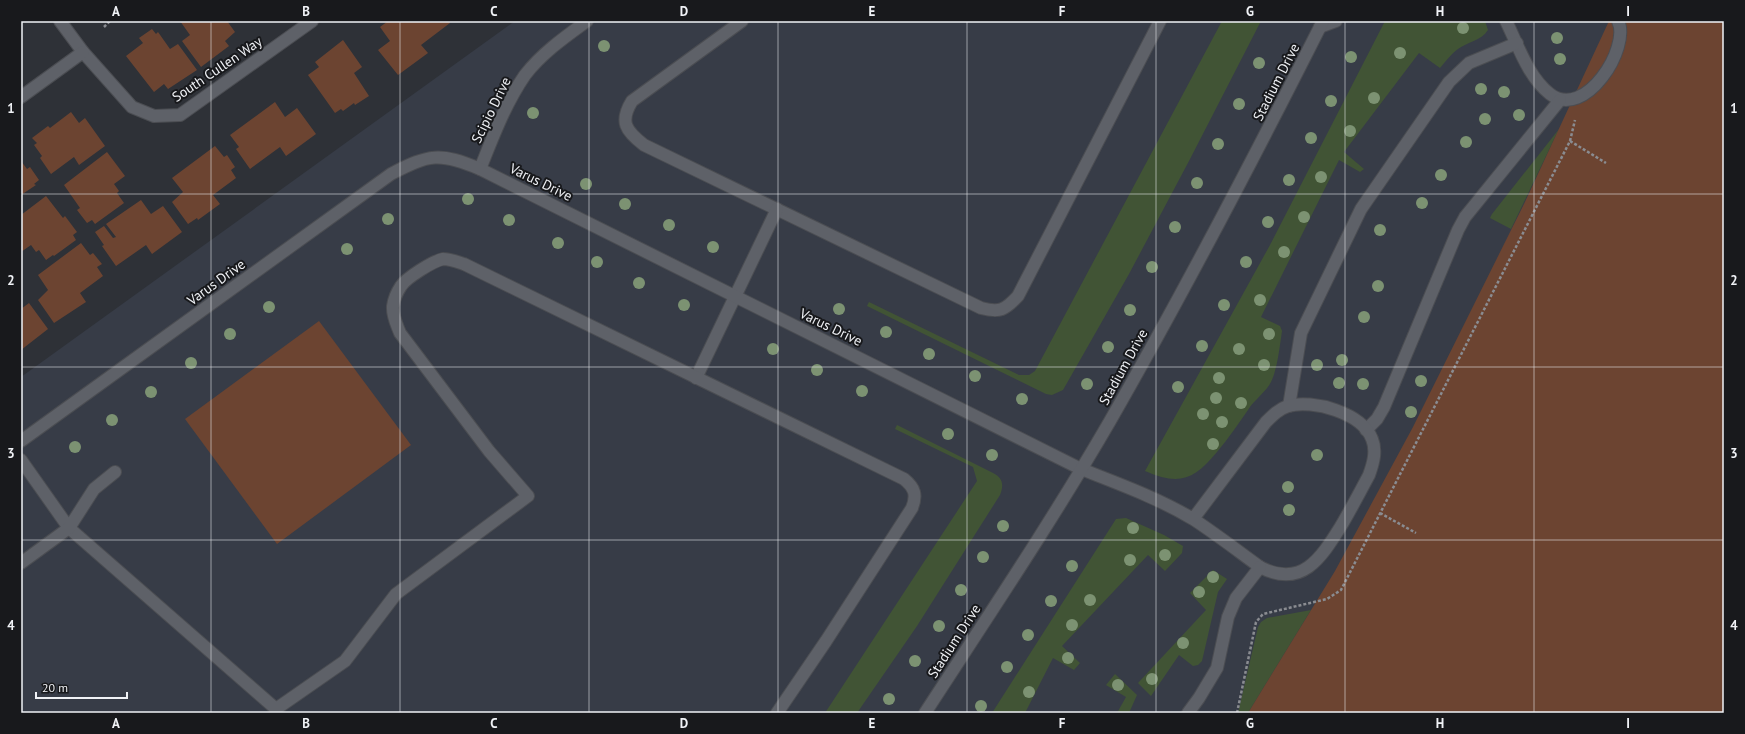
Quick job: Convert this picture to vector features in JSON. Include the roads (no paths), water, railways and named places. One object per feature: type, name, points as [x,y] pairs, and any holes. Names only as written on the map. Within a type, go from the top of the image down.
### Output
[{"type":"street","points":[[21,97],[83,52],[60,21]]},
{"type":"street","name":"South Cullen Way","points":[[83,52],[132,107],[154,116],[180,115],[312,21]]},
{"type":"street","name":"Scipio Drive","points":[[480,169],[503,113],[526,75],[557,43],[588,21]]},
{"type":"street","points":[[742,21],[632,101],[625,112],[624,122],[632,136],[644,145],[981,308],[992,311],[1001,310],[1018,296],[1160,21]]},
{"type":"street","points":[[1322,24],[1336,21]]},
{"type":"street","points":[[1506,21],[1536,80],[1551,95],[1560,100],[1579,98],[1597,84],[1610,64],[1617,47],[1620,27],[1618,21]]},
{"type":"street","name":"Stadium Drive","points":[[925,713],[1052,517],[1081,469],[1213,237],[1322,24]]},
{"type":"street","points":[[1289,406],[1301,333],[1361,209],[1448,82],[1469,63],[1517,43]]},
{"type":"street","points":[[1193,519],[1266,422],[1276,412],[1289,406],[1306,404],[1346,413],[1358,421],[1366,430],[1376,419],[1384,406],[1458,230],[1465,217],[1560,100]]},
{"type":"street","name":"Varus Drive","points":[[21,441],[391,174],[412,163],[435,156],[459,160],[480,169],[1081,469],[1137,491],[1193,519],[1260,567],[1270,572],[1282,575],[1300,572],[1313,565],[1324,553],[1358,497],[1374,462],[1372,439],[1366,430]]},
{"type":"street","points":[[696,378],[777,209]]},
{"type":"street","points":[[21,460],[69,528],[276,709],[345,661],[396,594],[528,496],[489,451],[400,333],[395,320],[393,308],[396,296],[402,284],[430,264],[443,259],[453,260],[904,479],[910,484],[915,492],[915,500],[912,508],[826,642],[777,713]]},
{"type":"street","points":[[21,563],[69,528],[94,490],[115,472]]},
{"type":"street","points":[[1188,713],[1217,668],[1228,617],[1236,598],[1260,567]]}]
